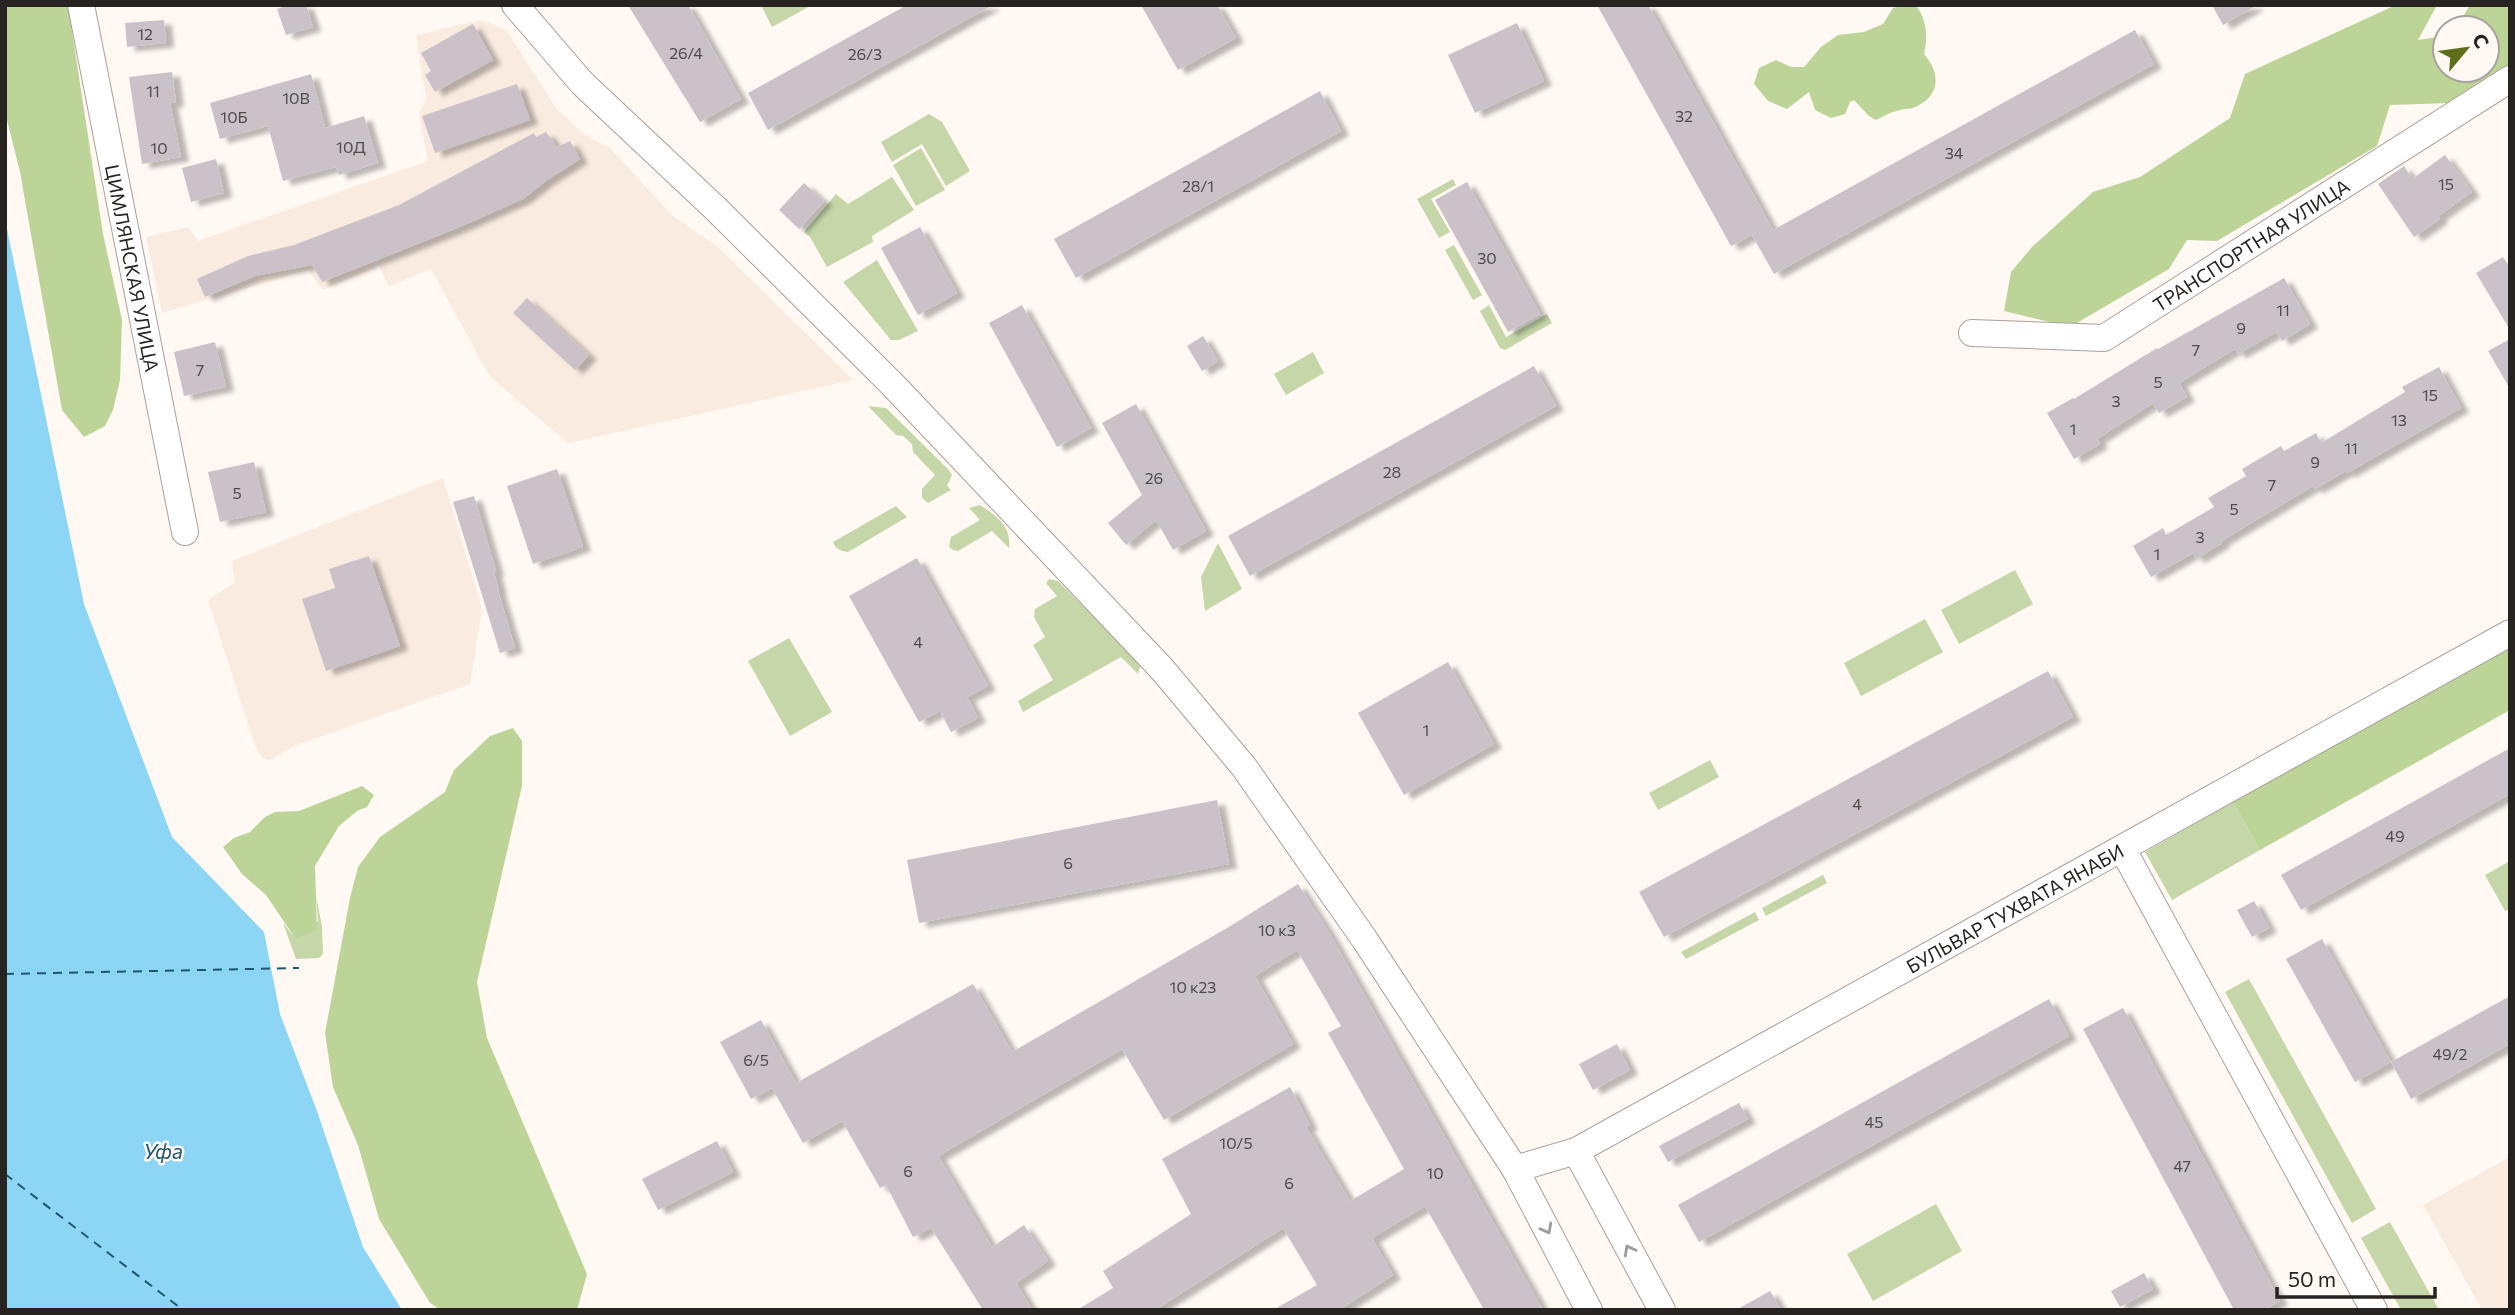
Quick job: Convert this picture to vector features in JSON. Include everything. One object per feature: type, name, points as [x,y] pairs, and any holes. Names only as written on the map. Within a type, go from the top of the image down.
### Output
[{"type":"street","name":"ЦИМЛЯНСКАЯ УЛИЦА","points":[[80,5],[185,532]]},
{"type":"street","points":[[514,5],[582,83],[726,219],[893,384],[1162,669],[1252,778],[1365,940],[1515,1169],[1589,1310]]},
{"type":"street","name":"ТРАНСПОРТНАЯ УЛИЦА","points":[[1972,332],[2104,338],[2510,79]]},
{"type":"street","name":"БУЛЬВАР ТУХВАТА ЯНАБИ","points":[[1515,1169],[1576,1151],[2510,633]]},
{"type":"street","points":[[2122,848],[2374,1310]]},
{"type":"street","points":[[1576,1151],[1662,1310]]},
{"type":"shaded area","points":[[481,20],[506,30],[556,108],[585,135],[610,148],[673,216],[718,247],[853,380],[568,443],[490,377],[431,269],[389,286],[379,266],[323,290],[308,270],[162,313],[146,237],[188,227],[198,241],[428,161],[419,114],[426,98],[416,35]]},
{"type":"shaded area","points":[[443,478],[482,608],[470,684],[294,746],[270,760],[262,758],[254,743],[208,600],[235,583],[232,561]]},
{"type":"shaded area","points":[[2510,1157],[2510,1310],[2482,1310],[2423,1205]]},
{"type":"green space","points":[[5,5],[68,5],[103,234],[122,320],[120,380],[113,410],[105,426],[84,437],[62,410],[20,172],[5,112]]},
{"type":"green space","points":[[761,5],[812,5],[772,27]]},
{"type":"green space","points":[[1915,5],[1922,15],[1926,35],[1924,54],[1930,61],[1935,77],[1929,98],[1913,108],[1892,112],[1876,120],[1854,100],[1850,102],[1845,114],[1831,118],[1815,110],[1809,92],[1787,109],[1768,101],[1754,84],[1759,68],[1776,60],[1791,67],[1804,67],[1821,47],[1838,35],[1864,32],[1883,24],[1893,8]]},
{"type":"green space","points":[[2396,5],[2437,5],[2418,40],[2431,38],[2431,84],[2482,84],[2450,103],[2390,105],[2377,146],[2217,241],[2187,240],[2169,269],[2070,327],[2004,311],[2011,272],[2032,247],[2093,192],[2140,177],[2230,118],[2245,74]]},
{"type":"green space","points":[[2470,5],[2510,5],[2510,67],[2501,72],[2501,14],[2465,14]]},
{"type":"green space","points":[[929,114],[942,122],[970,171],[946,186],[922,144],[892,162],[881,142]]},
{"type":"green space","points":[[921,148],[945,190],[916,206],[893,165]]},
{"type":"green space","points":[[892,177],[914,210],[872,236],[873,242],[827,267],[810,237],[804,232],[836,194],[848,204]]},
{"type":"green space","points":[[1453,179],[1456,185],[1431,199],[1450,232],[1439,238],[1417,199]]},
{"type":"green space","points":[[1454,245],[1482,295],[1473,300],[1445,250]]},
{"type":"green space","points":[[877,260],[918,331],[899,340],[891,340],[843,282]]},
{"type":"green space","points":[[1489,305],[1506,337],[1547,314],[1552,323],[1505,350],[1500,348],[1480,311]]},
{"type":"green space","points":[[1313,352],[1324,373],[1286,395],[1274,374]]},
{"type":"green space","points":[[868,406],[886,408],[947,468],[952,475],[947,486],[951,490],[928,503],[922,498],[922,489],[935,475],[913,452],[912,444],[903,436],[896,435]]},
{"type":"green space","points":[[980,505],[997,517],[1005,528],[1009,548],[992,531],[958,551],[953,550],[949,547],[951,537],[980,520],[969,508]]},
{"type":"green space","points":[[896,506],[907,517],[848,552],[834,544],[833,542]]},
{"type":"green space","points":[[1218,543],[1242,589],[1205,611],[1201,577]]},
{"type":"green space","points":[[2015,570],[2033,604],[1959,644],[1941,610]]},
{"type":"green space","points":[[1049,579],[1058,581],[1141,664],[1138,674],[1121,657],[1023,712],[1018,701],[1053,680],[1033,645],[1045,637],[1034,617],[1035,609],[1057,596],[1046,583]]},
{"type":"green space","points":[[1925,619],[1943,652],[1861,696],[1844,663]]},
{"type":"green space","points":[[789,638],[832,712],[790,736],[748,661]]},
{"type":"green space","points":[[2510,646],[2510,710],[2260,850],[2233,802]]},
{"type":"green space","points":[[513,728],[522,741],[522,786],[477,982],[487,1038],[587,1274],[577,1310],[441,1310],[430,1303],[379,1219],[358,1145],[333,1087],[325,1033],[358,867],[380,837],[445,792],[454,770],[490,736]]},
{"type":"green space","points":[[1710,760],[1719,777],[1658,810],[1649,793]]},
{"type":"green space","points":[[362,786],[374,795],[367,807],[357,811],[339,826],[315,866],[317,930],[295,938],[266,895],[242,874],[223,847],[234,838],[250,832],[265,817],[275,812],[299,811]]},
{"type":"green space","points":[[2233,802],[2260,850],[2172,900],[2145,852]]},
{"type":"green space","points":[[2510,861],[2510,909],[2505,911],[2485,875]]},
{"type":"green space","points":[[1823,875],[1827,883],[1766,916],[1762,908]]},
{"type":"green space","points":[[316,896],[322,926],[323,954],[319,958],[296,959],[283,923],[295,938],[318,921]]},
{"type":"green space","points":[[1755,912],[1759,920],[1686,959],[1681,952]]},
{"type":"green space","points":[[2249,979],[2376,1209],[2352,1223],[2225,992]]},
{"type":"green space","points":[[1936,1204],[1962,1251],[1873,1301],[1847,1254]]},
{"type":"green space","points":[[2390,1222],[2439,1310],[2401,1310],[2361,1238]]},
{"type":"water","name":"Уфа","points":[[5,219],[84,604],[172,837],[264,932],[280,1014],[317,1111],[363,1247],[402,1310],[5,1310]]},
{"type":"building","points":[[289,5],[306,5],[313,27],[286,35],[277,9]]},
{"type":"building","points":[[628,5],[688,5],[741,99],[700,122]]},
{"type":"building","points":[[907,5],[993,5],[768,130],[748,93]]},
{"type":"building","points":[[1141,5],[1217,5],[1236,38],[1178,70]]},
{"type":"building","points":[[1597,5],[1648,5],[1773,230],[2135,30],[2154,64],[1774,274],[1752,235],[1731,246]]},
{"type":"building","points":[[2212,5],[2257,5],[2223,25]]},
{"type":"building","points":[[164,20],[166,43],[127,47],[125,23]]},
{"type":"building","points":[[1517,23],[1544,81],[1475,113],[1448,55]]},
{"type":"building","points":[[473,24],[493,60],[435,92],[425,75],[431,71],[421,53]]},
{"type":"building","points":[[172,72],[176,102],[170,103],[181,157],[142,164],[129,77]]},
{"type":"building","points":[[311,74],[325,128],[364,116],[378,163],[339,175],[336,167],[283,181],[268,126],[220,139],[210,103]]},
{"type":"building","points":[[517,84],[530,120],[435,153],[422,116]]},
{"type":"building","points":[[1320,91],[1341,131],[1076,278],[1054,239]]},
{"type":"building","points":[[546,132],[557,147],[570,141],[580,159],[523,199],[322,282],[312,265],[255,276],[205,297],[197,279],[248,256],[294,245],[399,205],[534,133],[536,137]]},
{"type":"building","points":[[2445,155],[2472,192],[2414,237],[2378,184],[2404,166],[2412,179]]},
{"type":"building","points":[[216,159],[224,193],[191,202],[182,168]]},
{"type":"building","points":[[1467,182],[1540,314],[1508,332],[1435,200]]},
{"type":"building","points":[[804,183],[824,201],[799,229],[779,210]]},
{"type":"building","points":[[920,227],[957,293],[918,315],[881,248]]},
{"type":"building","points":[[2503,257],[2510,268],[2510,330],[2476,273]]},
{"type":"building","points":[[2284,278],[2310,324],[2282,341],[2276,332],[2238,354],[2235,349],[2179,383],[2187,397],[2159,413],[2153,403],[2097,439],[2100,444],[2074,459],[2047,413]]},
{"type":"building","points":[[527,298],[589,355],[575,370],[513,313]]},
{"type":"building","points":[[1022,305],[1091,428],[1057,447],[989,323]]},
{"type":"building","points":[[1203,336],[1218,361],[1202,371],[1187,346]]},
{"type":"building","points":[[2510,339],[2510,389],[2488,351]]},
{"type":"building","points":[[215,342],[226,387],[184,396],[174,352]]},
{"type":"building","points":[[1534,366],[1556,406],[1250,576],[1228,536]]},
{"type":"building","points":[[2439,367],[2461,408],[2347,473],[2346,471],[2315,489],[2313,486],[2196,559],[2193,553],[2151,577],[2133,546],[2163,528],[2166,535],[2214,507],[2208,498],[2246,476],[2242,469],[2281,446],[2284,451],[2316,433],[2321,443],[2405,392],[2402,387]]},
{"type":"building","points":[[1136,404],[1206,531],[1173,550],[1156,520],[1126,545],[1108,523],[1142,495],[1102,423]]},
{"type":"building","points":[[254,462],[266,512],[220,522],[208,472]]},
{"type":"building","points":[[557,469],[583,547],[533,564],[507,486]]},
{"type":"building","points":[[474,496],[515,648],[500,653],[453,502]]},
{"type":"building","points":[[369,556],[400,646],[326,671],[302,599],[335,588],[329,569]]},
{"type":"building","points":[[917,558],[988,686],[967,697],[978,718],[951,732],[940,711],[919,722],[849,596]]},
{"type":"building","points":[[1448,662],[1494,744],[1404,795],[1358,713]]},
{"type":"building","points":[[2048,671],[2073,717],[1664,937],[1639,892]]},
{"type":"building","points":[[2510,748],[2510,794],[2301,910],[2281,875]]},
{"type":"building","points":[[1217,800],[1229,864],[919,923],[907,860]]},
{"type":"building","points":[[1298,884],[1328,931],[1543,1310],[1484,1310],[1425,1206],[1372,1238],[1393,1275],[1339,1310],[1273,1310],[1317,1285],[1283,1228],[1155,1310],[1077,1310],[1113,1288],[1103,1271],[1191,1214],[1162,1159],[1290,1087],[1310,1125],[1306,1127],[1350,1201],[1404,1169],[1328,1033],[1341,1026],[1297,950],[1255,976],[1293,1044],[1164,1120],[1122,1049],[938,1156],[992,1247],[1024,1225],[1048,1261],[1016,1283],[1032,1310],[983,1310],[931,1228],[913,1237],[886,1185],[880,1188],[842,1121],[803,1143],[772,1088],[751,1099],[720,1042],[761,1020],[796,1083],[973,984],[1012,1052]]},
{"type":"building","points":[[2254,901],[2269,928],[2252,937],[2237,910]]},
{"type":"building","points":[[2322,939],[2391,1062],[2355,1082],[2286,959]]},
{"type":"building","points":[[2510,996],[2510,1044],[2411,1099],[2391,1062]]},
{"type":"building","points":[[2049,999],[2069,1036],[1699,1242],[1678,1205]]},
{"type":"building","points":[[2123,1008],[2280,1301],[2263,1310],[2234,1310],[2083,1029]]},
{"type":"building","points":[[1617,1044],[1630,1070],[1593,1090],[1579,1064]]},
{"type":"building","points":[[1739,1103],[1748,1119],[1668,1162],[1659,1146]]},
{"type":"building","points":[[717,1141],[733,1172],[658,1210],[642,1179]]},
{"type":"building","points":[[2144,1273],[2153,1289],[2120,1307],[2111,1291]]},
{"type":"building","points":[[1770,1291],[1781,1310],[1736,1310]]},
{"type":"ferry route","points":[[5,974],[299,968]]},
{"type":"ferry route","points":[[5,1174],[183,1310]]}]
